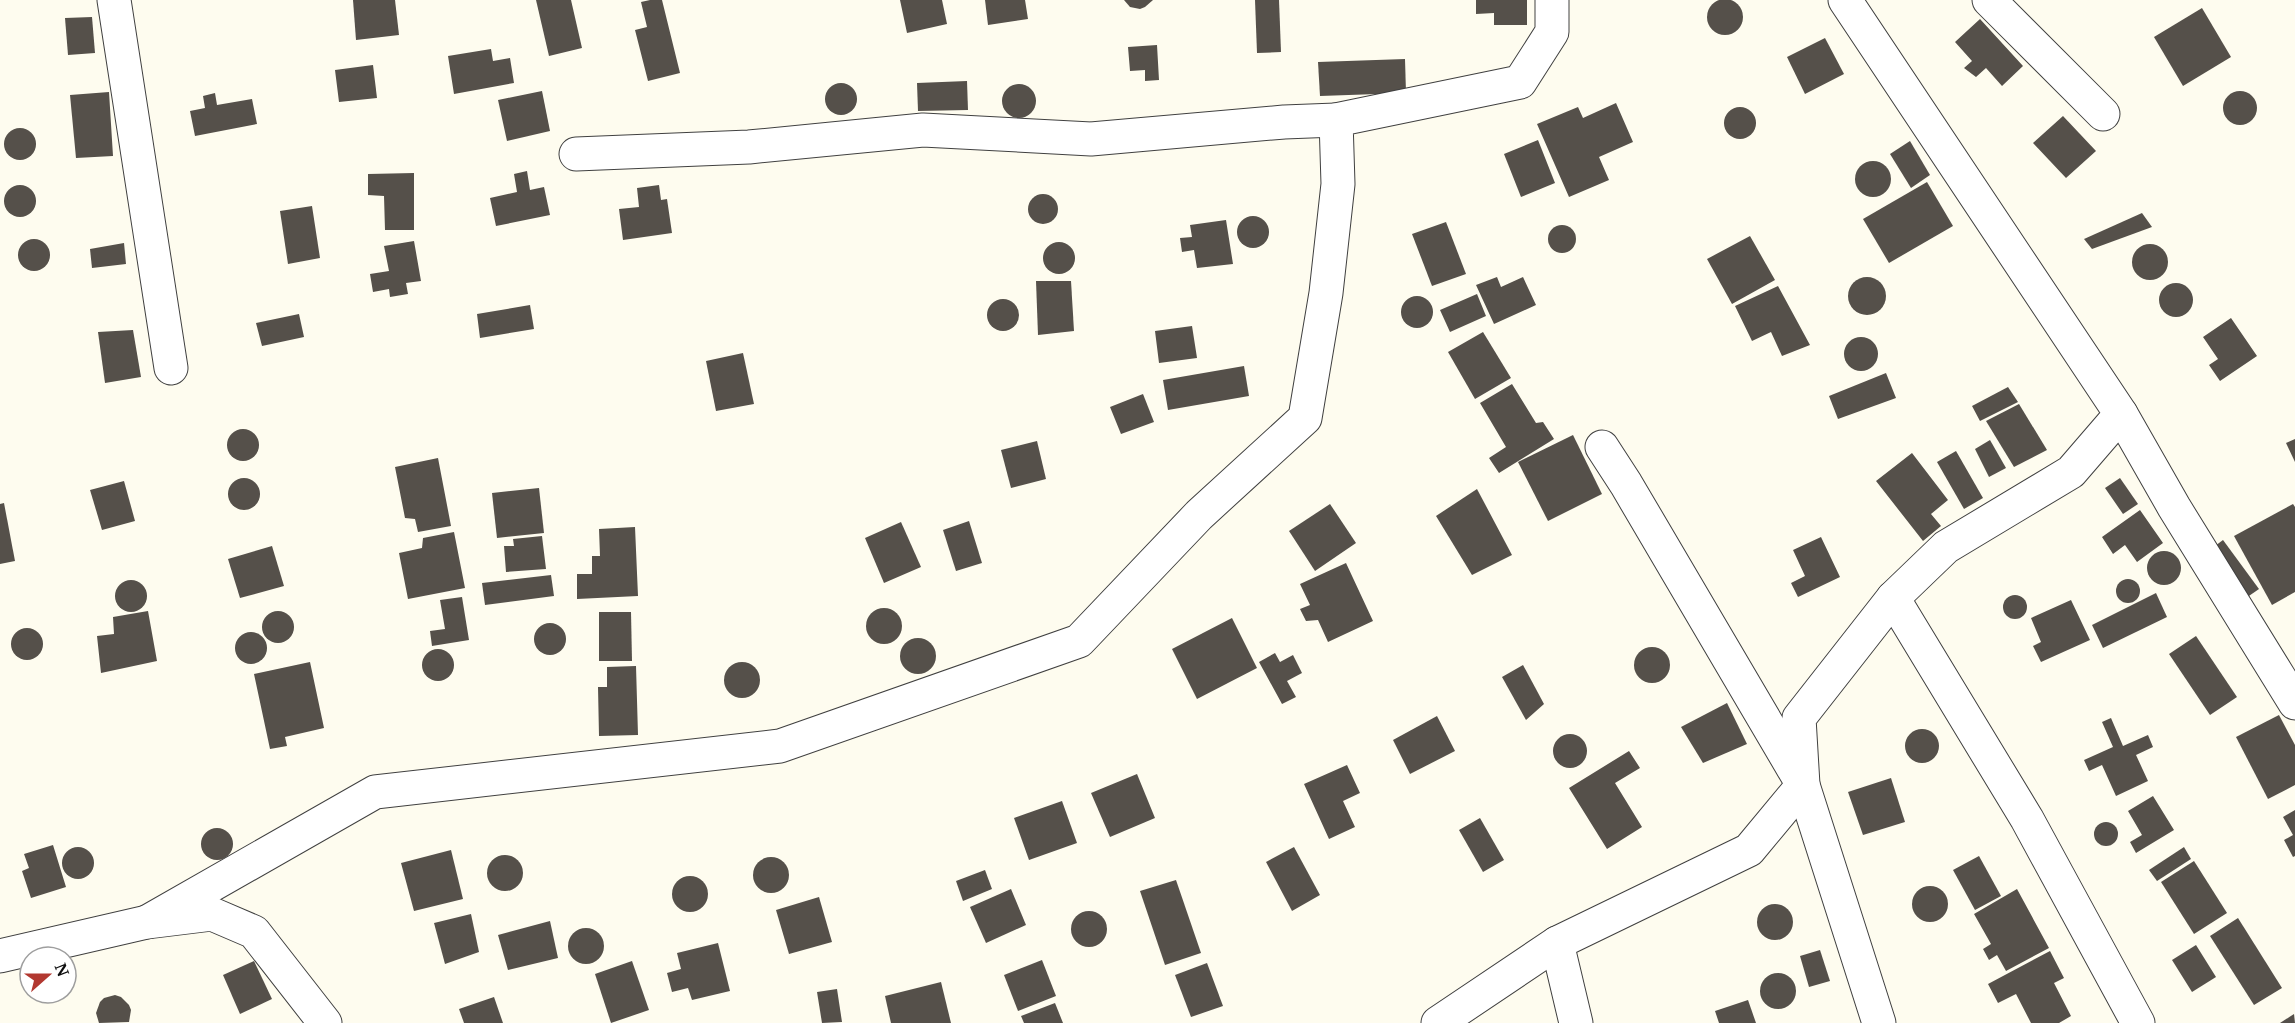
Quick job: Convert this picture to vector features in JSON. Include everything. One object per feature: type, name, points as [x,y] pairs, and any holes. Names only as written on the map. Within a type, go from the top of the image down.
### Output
[{"type":"street","points":[[114,0],[171,368]]},
{"type":"street","points":[[576,154],[749,147],[923,130],[1091,139],[1284,122],[1336,120],[1520,82],[1552,32],[1552,0]]},
{"type":"street","points":[[1845,0],[2121,414],[2174,507],[2295,703]]},
{"type":"street","points":[[1989,0],[2103,114]]},
{"type":"street","points":[[147,922],[375,792],[780,746],[1079,641],[1199,516],[1305,418],[1326,292],[1338,184],[1336,120]]},
{"type":"street","points":[[1438,1023],[1557,943],[1749,850],[1803,785],[1799,718],[1893,597],[1946,547],[2071,472],[2121,414]]},
{"type":"street","points":[[1602,447],[1662,543],[1803,785],[1879,1023]]},
{"type":"street","points":[[1893,597],[2028,819],[2138,1023]]},
{"type":"street","points":[[0,956],[147,922],[212,914],[254,932],[325,1023]]},
{"type":"street","points":[[1557,943],[1576,1023]]},
{"type":"building","points":[[1725,-1],[1738,4],[1743,17],[1738,30],[1725,35],[1712,30],[1707,17],[1712,4]]},
{"type":"building","points":[[353,0],[395,0],[399,35],[356,40]]},
{"type":"building","points":[[536,0],[571,0],[582,48],[549,56]]},
{"type":"building","points":[[662,0],[680,73],[648,81],[635,30],[647,27],[641,2]]},
{"type":"building","points":[[900,0],[942,0],[947,24],[907,33]]},
{"type":"building","points":[[985,0],[1025,0],[1028,19],[988,25]]},
{"type":"building","points":[[1124,0],[1153,0],[1140,9],[1130,7]]},
{"type":"building","points":[[1255,0],[1279,0],[1281,52],[1257,53]]},
{"type":"building","points":[[1476,0],[1527,0],[1527,25],[1494,25],[1494,13],[1476,14]]},
{"type":"building","points":[[2202,8],[2231,57],[2183,86],[2154,37]]},
{"type":"building","points":[[92,17],[95,53],[68,55],[65,18]]},
{"type":"building","points":[[1980,19],[2023,66],[2002,86],[1986,68],[1976,77],[1964,68],[1972,61],[1955,42]]},
{"type":"building","points":[[1825,38],[1844,74],[1805,94],[1787,57]]},
{"type":"building","points":[[1157,45],[1159,80],[1145,81],[1145,70],[1130,71],[1128,47]]},
{"type":"building","points":[[491,49],[493,61],[510,58],[514,83],[454,94],[448,56]]},
{"type":"building","points":[[1405,59],[1406,93],[1320,96],[1318,62]]},
{"type":"building","points":[[373,65],[377,98],[339,102],[335,70]]},
{"type":"building","points":[[967,81],[968,110],[918,111],[917,83]]},
{"type":"building","points":[[841,83],[852,88],[857,99],[852,110],[841,115],[830,110],[825,99],[830,88]]},
{"type":"building","points":[[1019,84],[1031,89],[1036,101],[1031,113],[1019,118],[1007,113],[1002,101],[1007,89]]},
{"type":"building","points":[[542,91],[550,131],[507,141],[498,100]]},
{"type":"building","points":[[2240,91],[2252,96],[2257,108],[2252,120],[2240,125],[2228,120],[2223,108],[2228,96]]},
{"type":"building","points":[[109,92],[113,156],[76,158],[70,95]]},
{"type":"building","points":[[215,93],[217,105],[252,99],[257,124],[195,136],[190,111],[205,108],[203,96]]},
{"type":"building","points":[[1616,103],[1633,142],[1599,157],[1609,180],[1569,197],[1537,124],[1578,107],[1583,118]]},
{"type":"building","points":[[1740,107],[1751,112],[1756,123],[1751,134],[1740,139],[1729,134],[1724,123],[1729,112]]},
{"type":"building","points":[[2063,116],[2096,151],[2066,178],[2033,143]]},
{"type":"building","points":[[20,128],[31,133],[36,144],[31,155],[20,160],[9,155],[4,144],[9,133]]},
{"type":"building","points":[[1538,140],[1555,183],[1521,197],[1504,154]]},
{"type":"building","points":[[1910,141],[1930,175],[1911,188],[1890,154]]},
{"type":"building","points":[[1873,161],[1885,167],[1891,179],[1885,191],[1873,197],[1861,191],[1855,179],[1861,167]]},
{"type":"building","points":[[527,171],[530,190],[544,187],[550,215],[496,226],[490,198],[517,192],[514,174]]},
{"type":"building","points":[[414,173],[414,230],[385,230],[384,196],[368,195],[368,174]]},
{"type":"building","points":[[1927,182],[1953,226],[1889,263],[1863,219]]},
{"type":"building","points":[[20,185],[31,190],[36,201],[31,212],[20,217],[9,212],[4,201],[9,190]]},
{"type":"building","points":[[659,185],[661,200],[667,199],[672,233],[623,240],[619,209],[639,207],[637,188]]},
{"type":"building","points":[[1043,194],[1054,198],[1058,209],[1054,220],[1043,224],[1032,220],[1028,209],[1032,198]]},
{"type":"building","points":[[312,206],[320,258],[288,264],[280,211]]},
{"type":"building","points":[[2142,213],[2152,227],[2092,249],[2084,239]]},
{"type":"building","points":[[1253,216],[1265,220],[1269,232],[1265,244],[1253,248],[1241,244],[1237,232],[1241,220]]},
{"type":"building","points":[[1226,220],[1233,264],[1197,268],[1194,250],[1182,252],[1180,238],[1192,237],[1190,225]]},
{"type":"building","points":[[1446,222],[1466,274],[1432,286],[1412,234]]},
{"type":"building","points":[[1562,225],[1572,229],[1576,239],[1572,249],[1562,253],[1552,249],[1548,239],[1552,229]]},
{"type":"building","points":[[1750,236],[1775,280],[1732,304],[1707,259]]},
{"type":"building","points":[[34,239],[45,244],[50,255],[45,266],[34,271],[23,266],[18,255],[23,244]]},
{"type":"building","points":[[414,241],[421,281],[406,283],[408,294],[390,297],[389,289],[373,292],[370,274],[389,271],[384,246]]},
{"type":"building","points":[[1059,242],[1071,246],[1075,258],[1071,270],[1059,274],[1047,270],[1043,258],[1047,246]]},
{"type":"building","points":[[124,243],[126,264],[92,268],[90,249]]},
{"type":"building","points":[[2150,244],[2163,249],[2168,262],[2163,275],[2150,280],[2137,275],[2132,262],[2137,249]]},
{"type":"building","points":[[1497,277],[1501,287],[1523,277],[1536,305],[1494,324],[1476,285]]},
{"type":"building","points":[[1867,277],[1881,282],[1886,296],[1881,310],[1867,315],[1853,310],[1848,296],[1853,282]]},
{"type":"building","points":[[1036,281],[1071,281],[1074,331],[1038,335]]},
{"type":"building","points":[[2176,283],[2188,288],[2193,300],[2188,312],[2176,317],[2164,312],[2159,300],[2164,288]]},
{"type":"building","points":[[1778,286],[1810,345],[1782,356],[1771,332],[1752,341],[1735,306]]},
{"type":"building","points":[[1477,294],[1486,316],[1450,332],[1440,310]]},
{"type":"building","points":[[1417,296],[1428,301],[1433,312],[1428,323],[1417,328],[1406,323],[1401,312],[1406,301]]},
{"type":"building","points":[[1003,299],[1014,304],[1019,315],[1014,326],[1003,331],[992,326],[987,315],[992,304]]},
{"type":"building","points":[[530,305],[534,329],[480,338],[477,314]]},
{"type":"building","points":[[299,314],[304,337],[262,346],[256,323]]},
{"type":"building","points":[[2231,318],[2257,356],[2220,381],[2209,365],[2218,359],[2203,337]]},
{"type":"building","points":[[1192,326],[1197,358],[1159,363],[1155,331]]},
{"type":"building","points":[[133,330],[141,377],[105,383],[98,332]]},
{"type":"building","points":[[1483,332],[1511,378],[1475,399],[1448,352]]},
{"type":"building","points":[[1861,337],[1873,342],[1878,354],[1873,366],[1861,371],[1849,366],[1844,354],[1849,342]]},
{"type":"building","points":[[743,353],[754,404],[716,411],[706,361]]},
{"type":"building","points":[[1244,366],[1249,396],[1168,410],[1163,380]]},
{"type":"building","points":[[1886,373],[1896,398],[1838,419],[1829,396]]},
{"type":"building","points":[[1512,384],[1536,423],[1543,422],[1554,439],[1499,473],[1489,458],[1506,447],[1480,403]]},
{"type":"building","points":[[2008,387],[2018,402],[1980,421],[1972,406]]},
{"type":"building","points":[[1143,394],[1154,422],[1121,434],[1110,407]]},
{"type":"building","points":[[2019,404],[2047,450],[2014,467],[1986,421]]},
{"type":"building","points":[[243,429],[254,434],[259,445],[254,456],[243,461],[232,456],[227,445],[232,434]]},
{"type":"building","points":[[1573,435],[1602,494],[1548,521],[1518,462]]},
{"type":"building","points":[[2295,439],[2295,462],[2286,443]]},
{"type":"building","points":[[1990,440],[2006,468],[1989,477],[1975,449]]},
{"type":"building","points":[[1037,441],[1046,479],[1011,488],[1001,450]]},
{"type":"building","points":[[1956,451],[1983,498],[1964,509],[1937,462]]},
{"type":"building","points":[[1912,453],[1948,500],[1931,514],[1941,526],[1923,541],[1876,481]]},
{"type":"building","points":[[438,458],[451,526],[418,532],[415,519],[405,518],[395,467]]},
{"type":"building","points":[[244,478],[255,483],[260,494],[255,505],[244,510],[233,505],[228,494],[233,483]]},
{"type":"building","points":[[2120,478],[2138,504],[2123,514],[2105,488]]},
{"type":"building","points":[[124,481],[135,521],[102,530],[90,490]]},
{"type":"building","points":[[539,488],[544,533],[497,538],[492,493]]},
{"type":"building","points":[[1477,489],[1512,555],[1472,575],[1436,516]]},
{"type":"building","points":[[4,503],[15,561],[0,564],[0,504]]},
{"type":"building","points":[[1330,504],[1356,543],[1315,571],[1289,531]]},
{"type":"building","points":[[2293,504],[2295,507],[2295,592],[2272,605],[2234,536]]},
{"type":"building","points":[[2140,510],[2163,543],[2137,562],[2125,545],[2113,554],[2102,537]]},
{"type":"building","points":[[969,521],[982,563],[956,571],[943,530]]},
{"type":"building","points":[[901,522],[921,567],[884,583],[865,538]]},
{"type":"building","points":[[635,527],[638,596],[577,599],[577,574],[592,574],[592,556],[600,556],[599,529]]},
{"type":"building","points":[[454,532],[465,588],[408,599],[399,553],[422,548],[423,538]]},
{"type":"building","points":[[542,536],[546,569],[506,572],[504,546],[514,546],[513,539]]},
{"type":"building","points":[[1821,537],[1840,577],[1798,597],[1791,583],[1805,576],[1793,550]]},
{"type":"building","points":[[2223,540],[2259,589],[2246,598],[2211,549]]},
{"type":"building","points":[[272,546],[284,586],[240,598],[228,559]]},
{"type":"building","points":[[2164,551],[2176,556],[2181,568],[2176,580],[2164,585],[2152,580],[2147,568],[2152,556]]},
{"type":"building","points":[[1346,563],[1373,621],[1328,642],[1318,620],[1306,621],[1300,609],[1310,605],[1300,584]]},
{"type":"building","points":[[551,575],[554,596],[485,605],[482,583]]},
{"type":"building","points":[[2128,579],[2137,582],[2140,591],[2137,600],[2128,603],[2119,600],[2116,591],[2119,582]]},
{"type":"building","points":[[131,580],[142,585],[147,596],[142,607],[131,612],[120,607],[115,596],[120,585]]},
{"type":"building","points":[[2156,593],[2167,617],[2103,648],[2092,625]]},
{"type":"building","points":[[2015,595],[2024,598],[2027,607],[2024,616],[2015,619],[2006,616],[2003,607],[2006,598]]},
{"type":"building","points":[[462,597],[469,640],[432,646],[430,631],[445,629],[440,600]]},
{"type":"building","points":[[2071,600],[2090,640],[2041,662],[2033,646],[2041,642],[2031,618]]},
{"type":"building","points":[[884,608],[897,613],[902,626],[897,639],[884,644],[871,639],[866,626],[871,613]]},
{"type":"building","points":[[148,611],[157,661],[101,673],[97,636],[114,634],[113,617]]},
{"type":"building","points":[[278,611],[289,616],[294,627],[289,638],[278,643],[267,638],[262,627],[267,616]]},
{"type":"building","points":[[599,612],[631,612],[632,661],[599,661]]},
{"type":"building","points":[[1232,618],[1257,668],[1197,699],[1172,649]]},
{"type":"building","points":[[550,623],[561,628],[566,639],[561,650],[550,655],[539,650],[534,639],[539,628]]},
{"type":"building","points":[[27,628],[38,633],[43,644],[38,655],[27,660],[16,655],[11,644],[16,633]]},
{"type":"building","points":[[251,632],[262,637],[267,648],[262,659],[251,664],[240,659],[235,648],[240,637]]},
{"type":"building","points":[[2196,636],[2237,697],[2210,715],[2169,654]]},
{"type":"building","points":[[918,638],[931,643],[936,656],[931,669],[918,674],[905,669],[900,656],[905,643]]},
{"type":"building","points":[[1652,647],[1665,652],[1670,665],[1665,678],[1652,683],[1639,678],[1634,665],[1639,652]]},
{"type":"building","points":[[438,649],[449,654],[454,665],[449,676],[438,681],[427,676],[422,665],[427,654]]},
{"type":"building","points":[[1275,653],[1280,662],[1293,655],[1302,673],[1287,681],[1296,697],[1282,704],[1259,662]]},
{"type":"building","points":[[310,662],[324,728],[285,737],[287,746],[270,749],[254,674]]},
{"type":"building","points":[[742,662],[755,667],[760,680],[755,693],[742,698],[729,693],[724,680],[729,667]]},
{"type":"building","points":[[1523,665],[1544,704],[1526,720],[1502,677]]},
{"type":"building","points":[[636,666],[638,735],[599,736],[598,687],[607,687],[607,667]]},
{"type":"building","points":[[1727,703],[1747,744],[1703,763],[1681,727]]},
{"type":"building","points":[[2279,715],[2295,745],[2295,785],[2268,799],[2236,737]]},
{"type":"building","points":[[1437,716],[1455,751],[1410,774],[1393,740]]},
{"type":"building","points":[[2111,718],[2123,746],[2148,735],[2153,747],[2136,755],[2148,781],[2116,796],[2102,765],[2089,771],[2084,760],[2113,747],[2102,722]]},
{"type":"building","points":[[1922,729],[1934,734],[1939,746],[1934,758],[1922,763],[1910,758],[1905,746],[1910,734]]},
{"type":"building","points":[[1570,734],[1582,739],[1587,751],[1582,763],[1570,768],[1558,763],[1553,751],[1558,739]]},
{"type":"building","points":[[1629,751],[1640,768],[1615,783],[1642,827],[1607,849],[1569,788]]},
{"type":"building","points":[[1347,765],[1360,793],[1343,801],[1355,827],[1329,839],[1304,784]]},
{"type":"building","points":[[1137,774],[1155,818],[1110,837],[1091,793]]},
{"type":"building","points":[[1891,778],[1905,822],[1863,835],[1848,792]]},
{"type":"building","points":[[2153,796],[2174,830],[2136,853],[2130,842],[2142,835],[2128,811]]},
{"type":"building","points":[[1062,801],[1077,843],[1029,860],[1014,818]]},
{"type":"building","points":[[2295,810],[2295,856],[2293,857],[2284,840],[2293,835],[2283,817]]},
{"type":"building","points":[[1480,818],[1504,860],[1483,872],[1459,830]]},
{"type":"building","points":[[2106,822],[2115,825],[2118,834],[2115,843],[2106,846],[2097,843],[2094,834],[2097,825]]},
{"type":"building","points":[[217,828],[228,833],[233,844],[228,855],[217,860],[206,855],[201,844],[206,833]]},
{"type":"building","points":[[53,845],[66,887],[31,898],[22,871],[29,868],[24,854]]},
{"type":"building","points":[[78,847],[89,852],[94,863],[89,874],[78,879],[67,874],[62,863],[67,852]]},
{"type":"building","points":[[1294,847],[1320,895],[1292,911],[1266,862]]},
{"type":"building","points":[[2184,847],[2191,859],[2157,881],[2149,870]]},
{"type":"building","points":[[451,850],[463,899],[414,911],[401,863]]},
{"type":"building","points":[[505,855],[518,860],[523,873],[518,886],[505,891],[492,886],[487,873],[492,860]]},
{"type":"building","points":[[1979,856],[2001,896],[1975,910],[1953,870]]},
{"type":"building","points":[[771,857],[784,862],[789,875],[784,888],[771,893],[758,888],[753,875],[758,862]]},
{"type":"building","points":[[2194,861],[2227,913],[2194,934],[2161,882]]},
{"type":"building","points":[[985,870],[992,889],[963,901],[956,881]]},
{"type":"building","points":[[690,876],[703,881],[708,894],[703,907],[690,912],[677,907],[672,894],[677,881]]},
{"type":"building","points":[[1176,880],[1201,953],[1165,965],[1140,891]]},
{"type":"building","points":[[1930,886],[1943,891],[1948,904],[1943,917],[1930,922],[1917,917],[1912,904],[1917,891]]},
{"type":"building","points":[[1011,889],[1026,925],[986,943],[970,907]]},
{"type":"building","points":[[2017,889],[2049,948],[2006,971],[1997,955],[1989,960],[1983,949],[1991,944],[1974,914]]},
{"type":"building","points":[[819,897],[832,942],[789,954],[776,910]]},
{"type":"building","points":[[1775,904],[1788,909],[1793,922],[1788,935],[1775,940],[1762,935],[1757,922],[1762,909]]},
{"type":"building","points":[[1089,911],[1102,916],[1107,929],[1102,942],[1089,947],[1076,942],[1071,929],[1076,916]]},
{"type":"building","points":[[471,914],[479,952],[445,964],[434,923]]},
{"type":"building","points":[[2238,918],[2282,988],[2254,1005],[2210,936]]},
{"type":"building","points":[[550,921],[558,958],[508,970],[498,935]]},
{"type":"building","points":[[586,928],[599,933],[604,946],[599,959],[586,964],[573,959],[568,946],[573,933]]},
{"type":"building","points":[[718,943],[730,991],[692,1000],[688,988],[672,992],[667,973],[681,969],[677,953]]},
{"type":"building","points":[[2196,945],[2216,977],[2192,992],[2172,960]]},
{"type":"building","points":[[1820,950],[1830,981],[1809,987],[1800,956]]},
{"type":"building","points":[[2050,951],[2064,978],[2054,983],[2071,1016],[2059,1023],[2031,1023],[2016,994],[1998,1003],[1988,984]]},
{"type":"building","points":[[1042,960],[1056,996],[1018,1011],[1004,975]]},
{"type":"building","points":[[254,961],[272,999],[240,1014],[223,975]]},
{"type":"building","points":[[632,961],[649,1010],[611,1023],[595,974]]},
{"type":"building","points":[[1207,963],[1223,1006],[1191,1017],[1175,975]]},
{"type":"building","points":[[1778,973],[1791,978],[1796,991],[1791,1004],[1778,1009],[1765,1004],[1760,991],[1765,978]]},
{"type":"building","points":[[941,982],[951,1023],[891,1023],[885,996]]},
{"type":"building","points":[[837,989],[842,1022],[822,1023],[817,992]]},
{"type":"building","points":[[115,995],[121,997],[129,1005],[131,1010],[129,1022],[99,1023],[96,1013],[100,1002],[104,998]]},
{"type":"building","points":[[494,997],[503,1023],[464,1023],[459,1009]]},
{"type":"building","points":[[1748,1000],[1756,1023],[1719,1023],[1715,1011]]},
{"type":"building","points":[[1055,1003],[1063,1023],[1024,1023],[1021,1016]]},
{"type":"building","points":[[2294,1014],[2295,1023],[2280,1023]]}]
